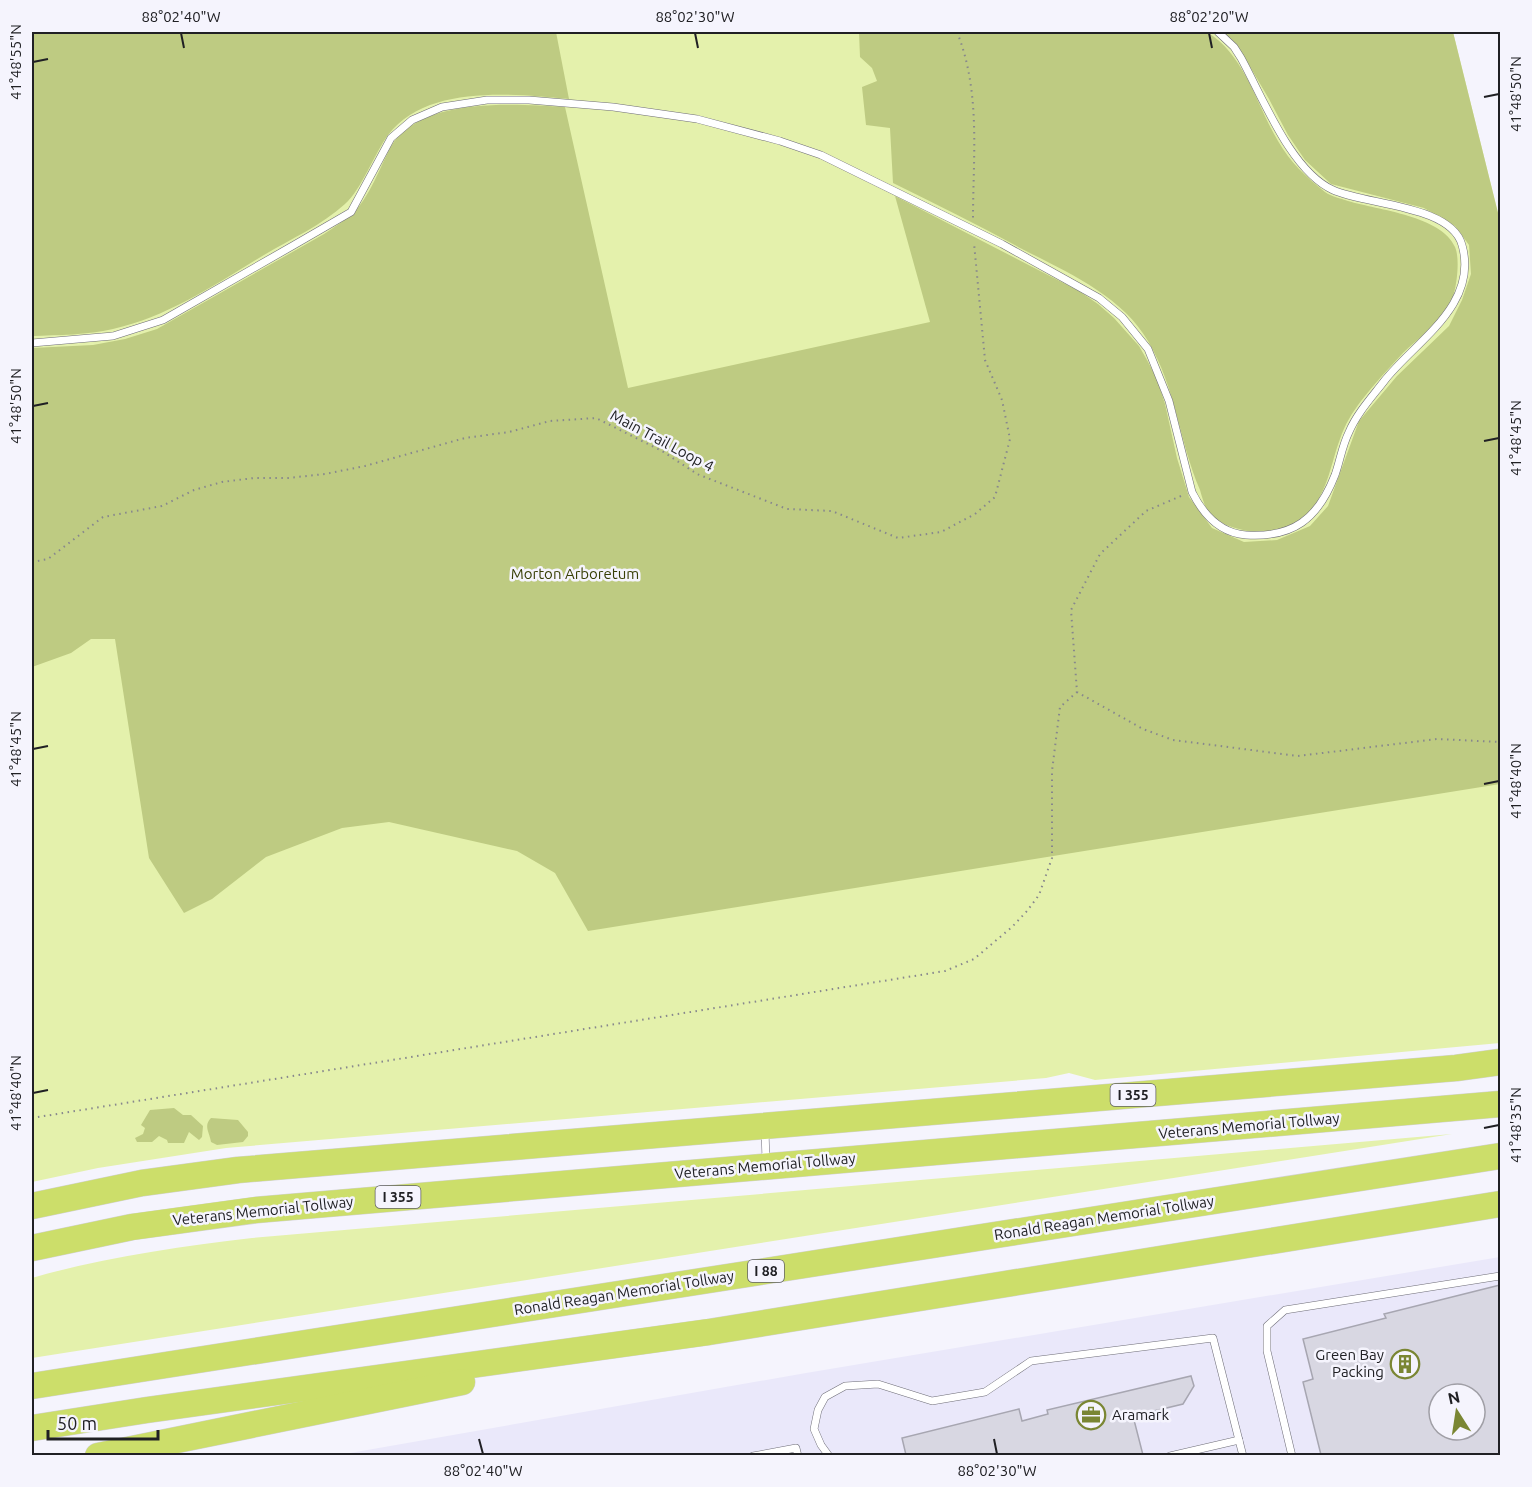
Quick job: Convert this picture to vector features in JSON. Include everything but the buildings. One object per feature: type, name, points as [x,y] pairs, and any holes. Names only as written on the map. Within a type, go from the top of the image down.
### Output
[{"type":"highway","name":"I 355","points":[[32,1206],[142,1183],[238,1170],[1444,1069],[1500,1062]]},
{"type":"highway","name":"Veterans Memorial Tollway","points":[[32,1248],[132,1227],[256,1210],[1500,1104]]},
{"type":"highway","name":"Ronald Reagan Memorial Tollway","points":[[32,1386],[1500,1156]]},
{"type":"highway","points":[[32,1428],[709,1332],[1500,1204]]},
{"type":"highway","points":[[98,1455],[709,1332]]},
{"type":"lane","points":[[32,343],[113,336],[163,320],[351,212],[391,138],[412,120],[442,106],[487,100],[530,100],[613,107],[697,119],[759,135],[821,155],[973,229],[1099,298],[1122,317],[1141,338],[1148,350],[1161,378],[1192,492],[1201,508],[1214,523],[1239,535],[1275,534],[1290,531],[1313,514],[1325,496],[1357,415],[1387,377],[1445,318],[1456,299],[1465,262],[1462,244],[1445,224],[1418,212],[1349,197],[1331,189],[1313,176],[1287,145],[1234,47],[1218,32]]},
{"type":"lane","points":[[765,1125],[766,1166]]},
{"type":"lane","points":[[1292,1455],[1267,1351],[1267,1326],[1285,1311],[1500,1276]]},
{"type":"lane","points":[[829,1455],[821,1445],[814,1429],[818,1410],[825,1397],[845,1386],[878,1384],[932,1401],[985,1392],[1031,1361],[1213,1338],[1243,1455]]},
{"type":"lane","points":[[1170,1455],[1239,1440]]},
{"type":"lane","points":[[753,1455],[796,1448],[798,1455]]},
{"type":"path","name":"Main Trail Loop 4","points":[[32,562],[48,559],[103,517],[162,506],[194,490],[222,482],[326,474],[465,438],[509,432],[550,421],[596,418],[662,451],[697,474],[787,509],[832,511],[898,538],[941,532],[975,514],[995,497],[1010,440],[1002,400],[985,360],[973,229],[975,147],[972,88],[957,32]]},
{"type":"path","points":[[1077,692],[1071,610],[1100,554],[1146,511],[1192,492]]},
{"type":"path","points":[[1077,692],[1143,729],[1173,740],[1298,756],[1437,739],[1500,742]]},
{"type":"path","points":[[32,1118],[945,971],[974,959],[1012,927],[1039,895],[1052,858],[1052,771],[1060,707],[1077,692]]},
{"type":"shaded area","points":[[1500,1257],[1500,1455],[333,1456],[806,1373]]},
{"type":"green space","name":"Morton Arboretum","points":[[32,32],[1453,32],[1500,221],[1500,1043],[1095,1080],[1069,1073],[1046,1078],[226,1148],[98,1168],[32,1182]]},
{"type":"green space","points":[[32,32],[556,32],[569,99],[523,95],[472,96],[425,107],[405,119],[388,135],[357,190],[336,212],[210,288],[172,308],[133,324],[93,332],[32,336]]},
{"type":"green space","points":[[859,32],[1207,32],[1220,42],[1240,67],[1270,127],[1288,156],[1318,186],[1336,197],[1423,221],[1448,236],[1457,253],[1458,269],[1448,309],[1392,364],[1355,410],[1342,434],[1323,491],[1318,501],[1303,518],[1282,529],[1250,532],[1234,528],[1212,517],[1206,509],[1193,471],[1165,377],[1148,341],[1124,311],[1109,298],[1075,276],[893,183],[890,128],[866,125],[862,87],[877,81],[872,68],[860,57]]},
{"type":"green space","points":[[1223,32],[1453,32],[1500,221],[1500,784],[588,931],[555,873],[517,851],[389,822],[342,828],[266,857],[212,899],[184,913],[149,858],[115,639],[91,639],[71,653],[32,667],[32,348],[93,345],[125,339],[157,329],[324,234],[354,212],[374,182],[390,148],[404,131],[423,119],[445,111],[470,107],[520,105],[565,107],[628,388],[930,322],[895,196],[1079,291],[1114,318],[1139,346],[1157,379],[1189,497],[1212,528],[1244,542],[1277,540],[1310,526],[1328,506],[1359,421],[1397,376],[1449,326],[1462,300],[1471,274],[1469,245],[1455,226],[1424,208],[1331,184],[1305,160],[1288,135],[1239,48]]},
{"type":"green space","points":[[174,1108],[183,1115],[191,1115],[203,1126],[202,1137],[199,1140],[189,1132],[184,1143],[168,1143],[159,1136],[152,1142],[137,1142],[135,1138],[143,1134],[145,1128],[141,1125],[150,1110]]},
{"type":"green space","points":[[211,1118],[238,1120],[248,1132],[248,1136],[243,1142],[217,1145],[211,1142],[208,1130],[207,1124]]},
{"type":"green space","points":[[1452,1134],[32,1358],[32,1278],[114,1258],[169,1249],[252,1238]]},
{"type":"place","name":"Green Bay Packing","points":[[1405,1364]]},
{"type":"place","name":"Aramark","points":[[1091,1415]]}]
